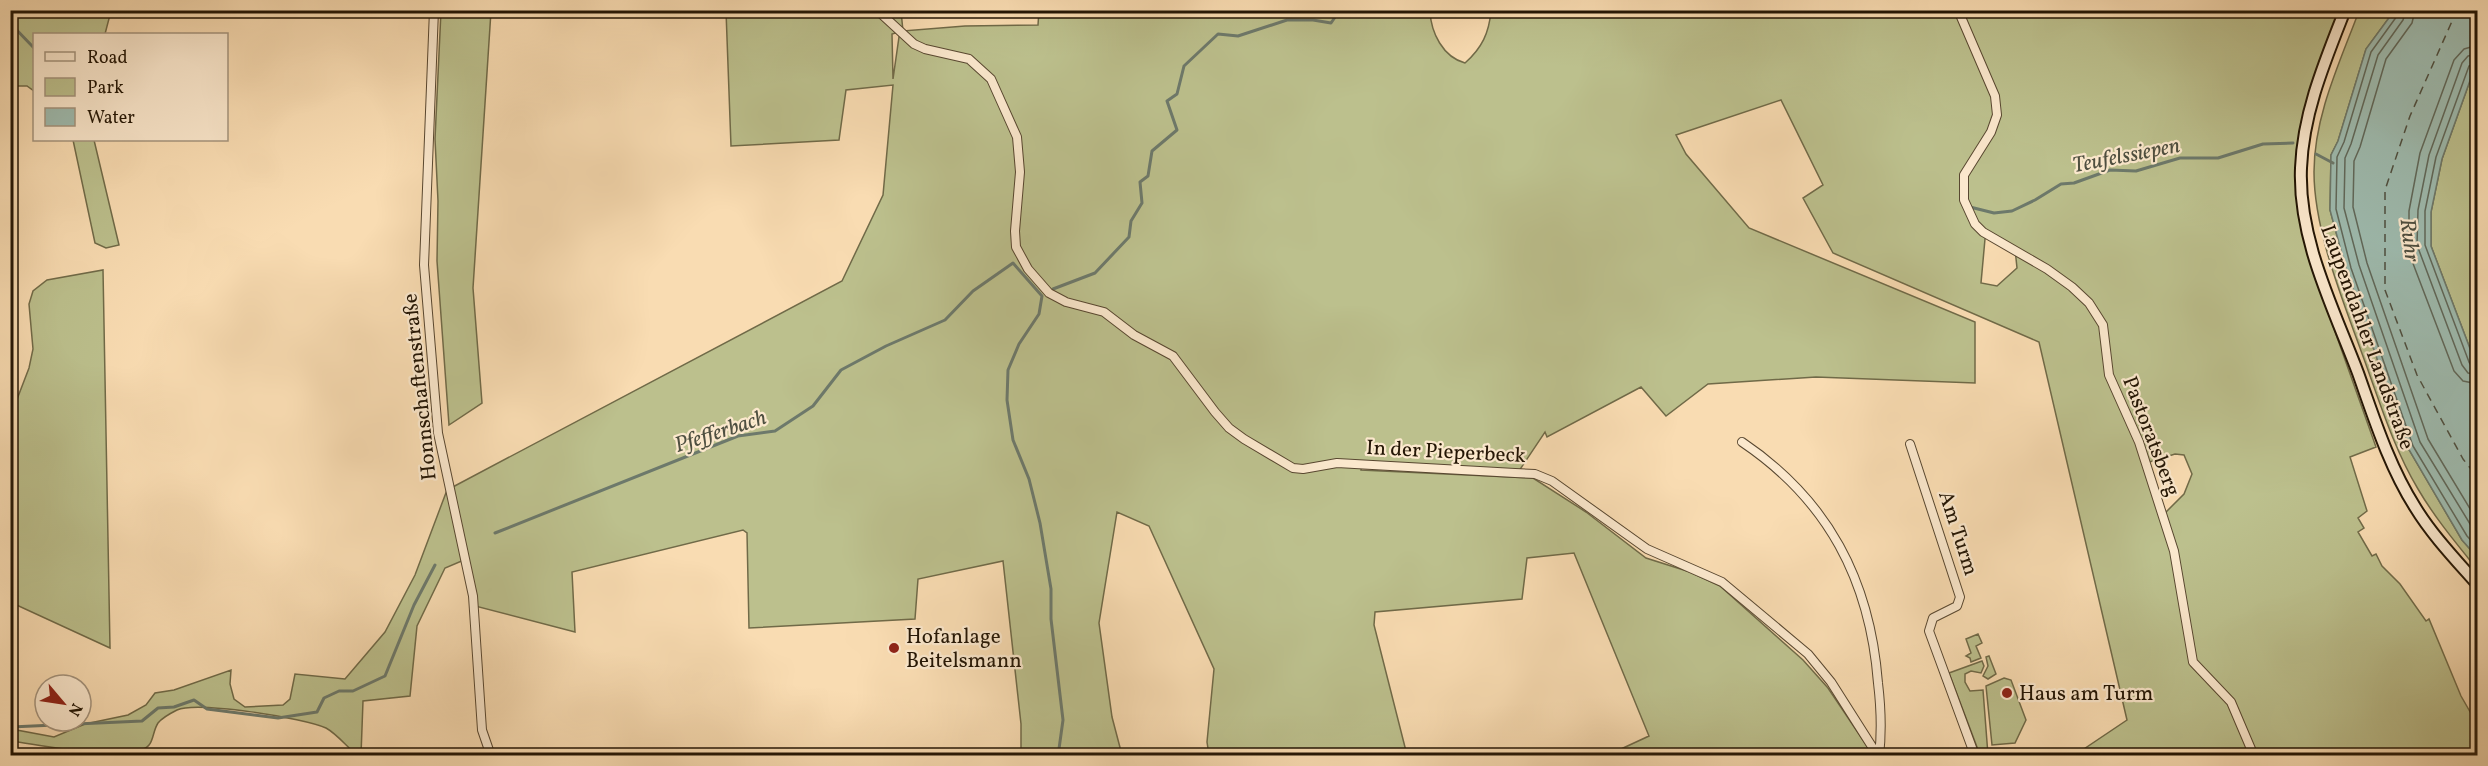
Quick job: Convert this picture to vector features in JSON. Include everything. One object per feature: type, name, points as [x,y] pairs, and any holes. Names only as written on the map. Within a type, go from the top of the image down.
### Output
[{"type":"main road","name":"Laupendahler Landstraße","points":[[2345,10],[2318,82],[2304,137],[2301,181],[2308,236],[2383,442],[2399,479],[2414,507],[2434,535],[2478,585]]},
{"type":"street","name":"Honnschaftenstraße","points":[[434,10],[424,265],[438,434],[473,596],[482,730],[491,756]]},
{"type":"street","name":"In der Pieperbeck","points":[[877,10],[914,44],[925,49],[969,59],[991,79],[1017,137],[1020,172],[1015,231],[1016,247],[1028,269],[1049,293],[1066,302],[1104,312],[1134,335],[1167,351],[1180,363],[1229,428],[1264,453],[1293,468],[1303,469],[1337,463],[1515,472],[1535,474],[1552,481],[1647,549],[1722,582],[1808,654],[1831,682],[1878,756]]},
{"type":"street","name":"Pastoratsberg","points":[[1958,10],[1995,96],[1997,115],[1991,132],[1964,175],[1964,200],[1975,224],[1983,232],[2047,269],[2072,287],[2089,303],[2103,325],[2109,375],[2139,442],[2174,551],[2193,662],[2231,702],[2254,756]]},
{"type":"street","points":[[1742,442],[1768,459],[1792,481],[1834,536],[1848,561],[1869,624],[1876,657],[1882,732],[1878,756]]},
{"type":"street","name":"Am Turm","points":[[1910,444],[1960,597],[1957,606],[1933,618],[1929,631],[1975,756]]},
{"type":"green space","points":[[11,10],[111,10],[105,33],[33,33],[33,90],[27,86],[11,86]]},
{"type":"green space","points":[[1039,10],[1430,11],[1433,28],[1440,43],[1450,55],[1465,63],[1484,40],[1491,11],[2340,11],[2306,110],[2296,164],[2299,213],[2310,261],[2376,447],[2350,457],[2367,511],[2358,518],[2364,528],[2358,532],[2372,556],[2376,554],[2382,566],[2400,584],[2426,621],[2429,619],[2461,696],[2477,724],[2477,755],[2075,755],[2127,720],[2039,342],[1833,253],[1803,198],[1823,185],[1781,100],[1676,135],[1686,154],[1749,228],[1975,322],[1975,383],[1816,377],[1708,384],[1666,416],[1641,387],[1547,437],[1545,432],[1519,471],[1362,462],[1361,470],[1533,478],[1586,512],[1646,558],[1690,572],[1720,586],[1803,660],[1828,688],[1873,755],[1608,755],[1649,736],[1574,553],[1527,558],[1522,599],[1375,612],[1374,625],[1407,755],[1209,755],[1207,742],[1214,669],[1149,526],[1117,512],[1099,623],[1112,717],[1122,755],[1021,755],[1021,724],[1003,561],[918,579],[915,619],[749,628],[747,533],[743,530],[572,572],[575,632],[475,606],[449,489],[842,281],[883,195],[893,85],[846,90],[839,140],[731,146],[726,11],[901,11],[903,31],[965,26],[1038,25]],"holes":[[[902,31],[899,37],[893,79],[892,34]],[[1988,234],[2015,249],[2017,268],[1997,286],[1981,283],[1985,239]],[[2175,454],[2184,455],[2192,474],[2184,494],[2161,517],[2143,464]]]},
{"type":"green space","points":[[441,11],[491,11],[473,288],[482,403],[449,425],[437,261],[438,201],[435,139]]},
{"type":"green space","points":[[2359,11],[2394,11],[2366,49],[2338,141],[2331,155],[2330,210],[2346,269],[2408,448],[2462,540],[2477,557],[2477,569],[2431,510],[2409,474],[2382,409],[2339,291],[2319,219],[2314,172],[2318,130],[2329,90]]},
{"type":"green space","points":[[2477,61],[2477,367],[2431,246],[2431,212],[2442,159]]},
{"type":"green space","points":[[73,141],[94,141],[119,245],[106,248],[95,243]]},
{"type":"green space","points":[[103,270],[110,648],[10,602],[11,415],[29,368],[33,349],[29,304],[33,291],[47,280]]},
{"type":"green space","points":[[447,490],[464,560],[445,568],[417,626],[410,696],[363,701],[361,755],[357,755],[326,728],[314,724],[251,712],[206,708],[177,710],[164,717],[158,723],[147,747],[128,752],[77,751],[11,741],[11,729],[54,737],[64,733],[93,733],[93,722],[128,715],[146,705],[155,693],[174,690],[231,670],[230,684],[234,699],[245,707],[283,705],[290,699],[295,674],[345,679],[385,632],[415,575]]},
{"type":"green space","points":[[1978,634],[1982,643],[1976,646],[1981,658],[1971,662],[1966,656],[1971,653],[1966,639]]},
{"type":"green space","points":[[1989,656],[1996,674],[1988,679],[1983,676],[1988,666],[1986,657]]},
{"type":"green space","points":[[1982,661],[1984,666],[1981,673],[1971,671],[1965,674],[1965,682],[1970,691],[1983,690],[1988,755],[1980,755],[1949,673]]},
{"type":"green space","points":[[2004,678],[2011,680],[2026,720],[2015,743],[1992,745],[1986,686]]},
{"type":"water","name":"Ruhr","points":[[2394,11],[2477,11],[2477,61],[2442,159],[2431,212],[2431,246],[2477,367],[2477,557],[2462,540],[2408,448],[2346,269],[2330,210],[2331,155],[2338,141],[2366,49]]},
{"type":"waterway","name":"Pfefferbach","points":[[1053,289],[1095,273],[1129,237],[1131,221],[1142,203],[1140,182],[1148,176],[1152,151],[1177,130],[1167,101],[1177,94],[1184,66],[1218,34],[1238,36],[1287,20],[1331,23],[1340,10]]},
{"type":"waterway","points":[[10,23],[33,47]]},
{"type":"waterway","name":"Teufelssiepen","points":[[1970,207],[1994,213],[2012,211],[2061,184],[2074,183],[2110,170],[2136,171],[2180,158],[2218,158],[2263,144],[2293,143]]},
{"type":"waterway","name":"Teufelssiepen","points":[[2316,154],[2333,163]]},
{"type":"waterway","name":"Pfefferbach","points":[[495,533],[738,436],[775,431],[813,406],[841,370],[886,346],[945,320],[973,291],[1013,263],[1042,296],[1039,314],[1019,344],[1008,370],[1007,400],[1013,440],[1029,479],[1040,523],[1051,589],[1051,619],[1063,720],[1058,756]]},
{"type":"waterway","name":"Pfefferbach","points":[[11,727],[142,721],[158,708],[174,707],[194,700],[207,709],[278,718],[317,712],[324,698],[339,691],[353,691],[385,676],[414,605],[435,565]]},
{"type":"ferry route","points":[[2457,10],[2410,116],[2385,190],[2385,290],[2417,375],[2463,459],[2478,478]]},
{"type":"place","name":"Hofanlage Beitelsmann","points":[[894,648]]},
{"type":"place","name":"Haus am Turm","points":[[2007,693]]}]
